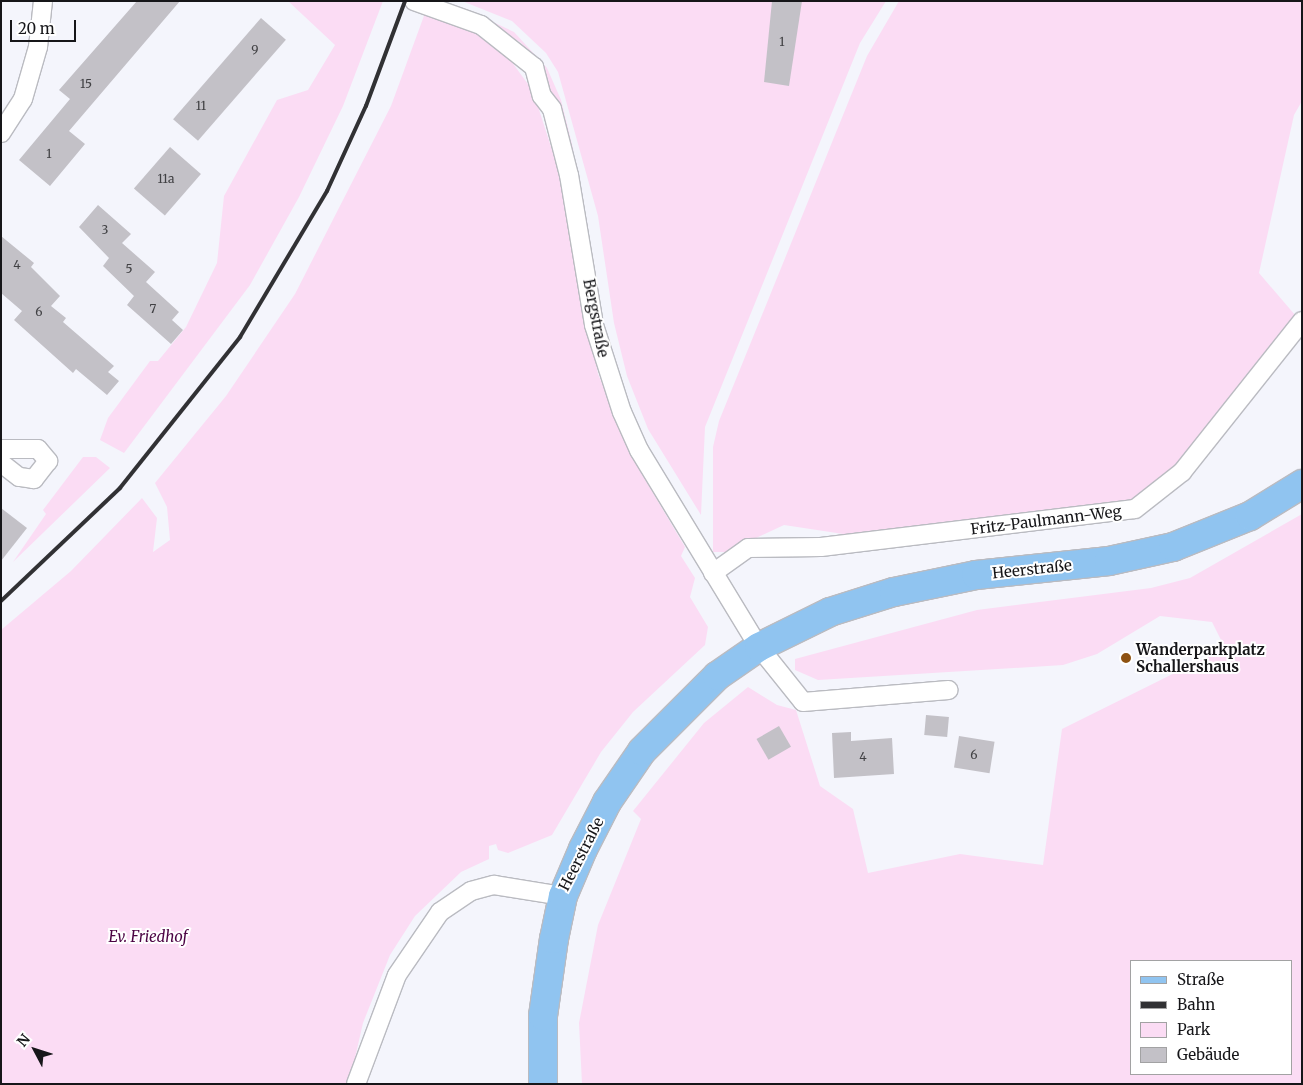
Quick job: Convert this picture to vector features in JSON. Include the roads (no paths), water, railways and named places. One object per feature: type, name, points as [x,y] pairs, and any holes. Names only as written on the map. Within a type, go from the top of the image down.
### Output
[{"type":"main road","name":"Heerstraße","points":[[563,896],[607,802],[642,751],[710,682],[758,647],[830,612],[894,592],[976,575],[1109,561],[1173,547],[1250,516],[1302,484]]},
{"type":"main road","points":[[543,1084],[543,1016],[563,896]]},
{"type":"street","points":[[1,133],[23,99],[38,47],[44,1]]},
{"type":"street","name":"Bergstraße","points":[[414,1],[441,9],[488,30],[534,67],[542,96],[553,113],[580,216],[594,324],[606,369],[639,450],[758,647]]},
{"type":"street","name":"Fritz-Paulmann-Weg","points":[[714,573],[748,548],[821,547],[1135,509],[1162,492],[1182,472],[1302,321]]},
{"type":"street","points":[[1,449],[38,449],[48,461],[34,479],[19,477],[1,463]]},
{"type":"street","points":[[758,647],[803,702],[949,690]]},
{"type":"street","name":"Heerstraße","points":[[356,1084],[396,975],[440,912],[471,891],[494,885],[563,896]]},
{"type":"railway","points":[[1,601],[120,488],[240,337],[327,191],[366,106],[405,1]]},
{"type":"place","name":"Wanderparkplatz Schallershaus","points":[[1126,658]]},
{"type":"park label","name":"Ev. Friedhof","points":[[148,937]]}]
